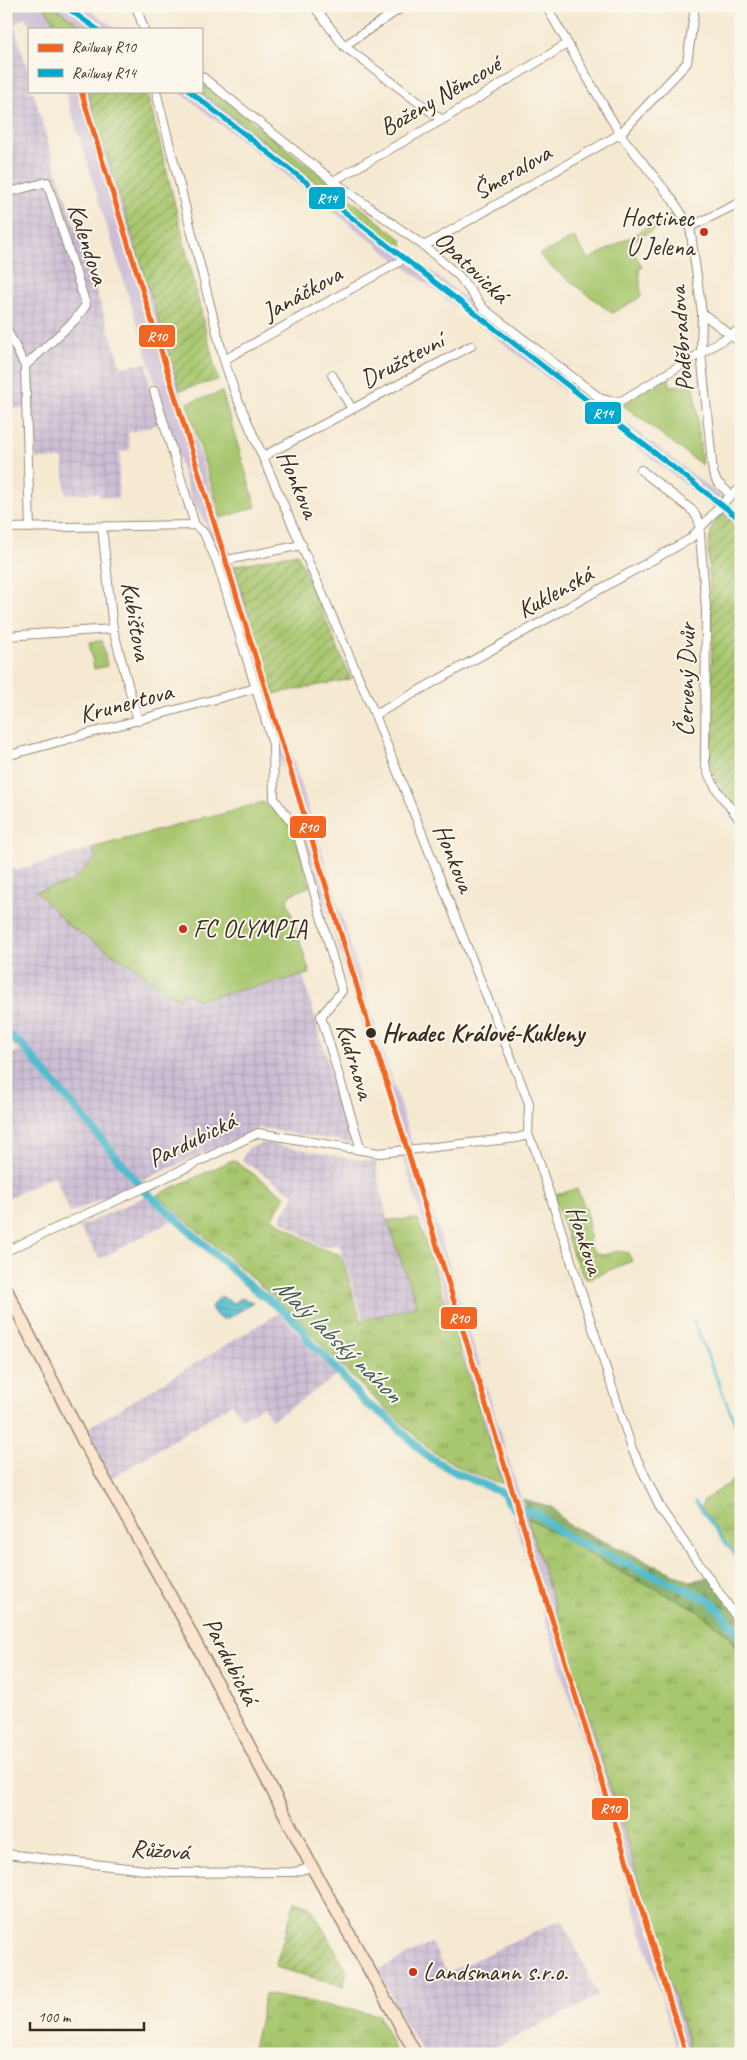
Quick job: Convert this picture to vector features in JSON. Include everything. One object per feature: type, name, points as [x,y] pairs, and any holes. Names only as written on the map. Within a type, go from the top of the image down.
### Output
[{"type":"street","points":[[136,6],[144,28]]},
{"type":"street","points":[[314,6],[344,46],[442,120]]},
{"type":"street","points":[[344,46],[404,6]]},
{"type":"street","name":"Poděbradova","points":[[546,6],[620,134],[672,198],[690,227],[702,313],[701,352],[713,477],[731,495]]},
{"type":"street","name":"Šmeralova","points":[[424,246],[620,134],[687,63],[694,6]]},
{"type":"street","name":"Boženy Němcové","points":[[332,181],[442,120],[567,44]]},
{"type":"street","name":"Opatovická","points":[[202,77],[332,181],[424,246],[459,276],[484,310],[601,399],[615,402],[623,400],[741,329]]},
{"type":"street","name":"Honkova","points":[[156,92],[224,360],[235,393],[376,715],[529,1103],[528,1135],[535,1149],[632,1450],[660,1510],[741,1624]]},
{"type":"street","name":"Kalendova","points":[[6,193],[47,182],[86,305],[74,321],[25,366]]},
{"type":"street","points":[[690,227],[741,202]]},
{"type":"street","name":"Janáčkova","points":[[224,360],[399,262]]},
{"type":"street","points":[[702,313],[741,343]]},
{"type":"street","points":[[6,328],[25,366],[30,528]]},
{"type":"street","name":"Družstevní","points":[[264,456],[471,346]]},
{"type":"street","name":"Družstevní","points":[[332,375],[352,409]]},
{"type":"street","points":[[154,391],[195,525],[204,533],[217,562],[302,545]]},
{"type":"street","points":[[641,470],[693,511],[697,516],[701,529]]},
{"type":"street","name":"Kuklenská","points":[[376,715],[690,539],[731,495],[741,488]]},
{"type":"street","points":[[6,528],[195,525]]},
{"type":"street","name":"Kubištova","points":[[102,527],[113,629],[138,721]]},
{"type":"street","name":"Červený Dvůr","points":[[701,529],[706,608],[705,763],[715,786],[741,821]]},
{"type":"street","name":"Kudrnova","points":[[217,562],[274,751],[274,799],[296,828],[342,991],[321,1016],[362,1150]]},
{"type":"street","points":[[6,636],[113,629]]},
{"type":"street","name":"Krunertova","points":[[6,756],[256,688]]},
{"type":"street","name":"Pardubická","points":[[6,1251],[258,1133],[379,1153],[517,1138],[528,1135]]},
{"type":"street","name":"Pardubická","points":[[6,1288],[81,1438],[184,1620],[312,1867],[416,2054]]},
{"type":"street","name":"Růžová","points":[[6,1854],[171,1873],[294,1872],[312,1867]]},
{"type":"shaded area","points":[[6,6],[17,6],[25,17],[14,25],[28,72],[28,92],[33,92],[49,147],[121,367],[147,363],[150,387],[161,423],[128,433],[130,450],[120,452],[118,499],[100,496],[99,493],[66,494],[63,459],[36,459],[33,409],[6,408]]},
{"type":"shaded area","points":[[17,6],[44,6],[57,28],[32,28]]},
{"type":"shaded area","points":[[53,6],[83,6],[116,28],[85,28]]},
{"type":"shaded area","points":[[65,92],[87,92],[92,105],[692,2054],[679,2054],[245,645],[206,525],[191,498]]},
{"type":"shaded area","points":[[179,92],[200,92],[741,512],[741,528]]},
{"type":"shaded area","points":[[92,848],[96,857],[70,883],[36,892],[68,925],[141,972],[167,993],[185,992],[197,1000],[303,976],[351,1143],[260,1128],[70,1213],[54,1175],[6,1199],[6,1056],[19,1051],[6,1037],[6,863],[15,871]]},
{"type":"shaded area","points":[[265,1143],[353,1159],[375,1161],[387,1220],[417,1306],[363,1320],[339,1244],[321,1247],[280,1219],[295,1195],[242,1160],[248,1148]]},
{"type":"shaded area","points":[[146,1196],[171,1221],[100,1259],[79,1227]]},
{"type":"shaded area","points":[[279,1313],[338,1375],[272,1420],[263,1406],[242,1419],[232,1404],[110,1479],[86,1429]]},
{"type":"shaded area","points":[[562,1919],[598,1996],[482,2054],[424,2054],[403,2020],[378,1970],[431,1943],[447,1973]]},
{"type":"green space","points":[[44,6],[53,6],[85,28],[57,28]]},
{"type":"green space","points":[[202,82],[402,240],[402,249],[200,92],[202,92]]},
{"type":"green space","points":[[87,92],[147,92],[218,380],[180,390]]},
{"type":"green space","points":[[672,214],[674,219],[629,243],[642,267],[639,269],[641,297],[612,313],[554,269],[539,255],[574,237],[588,260]]},
{"type":"green space","points":[[669,376],[670,386],[694,385],[702,465],[623,405]]},
{"type":"green space","points":[[222,392],[256,507],[221,518],[187,403]]},
{"type":"green space","points":[[722,513],[741,528],[741,814],[714,776],[709,755],[712,640],[708,546],[712,526]]},
{"type":"green space","points":[[297,553],[351,679],[273,694],[234,566]]},
{"type":"green space","points":[[102,640],[107,666],[94,669],[89,642]]},
{"type":"green space","points":[[263,802],[292,826],[310,886],[291,894],[287,900],[310,974],[197,1000],[185,992],[180,999],[167,993],[141,972],[68,925],[36,891],[70,883],[96,857],[92,848],[201,819],[205,815],[208,818]]},
{"type":"green space","points":[[233,1160],[285,1196],[272,1218],[319,1248],[341,1255],[361,1321],[417,1306],[387,1220],[418,1219],[503,1483],[494,1482],[463,1469],[430,1450],[349,1374],[291,1312],[157,1195]]},
{"type":"green space","points":[[577,1189],[587,1212],[590,1246],[596,1253],[603,1255],[619,1251],[628,1253],[632,1261],[588,1279],[584,1278],[573,1255],[554,1195]]},
{"type":"green space","points":[[741,1475],[741,1559],[728,1546],[701,1507],[704,1500]]},
{"type":"green space","points":[[523,1499],[552,1507],[567,1524],[689,1581],[713,1577],[741,1613],[741,1653],[727,1634],[694,1608],[623,1573],[527,1517]]},
{"type":"green space","points":[[527,1517],[623,1573],[694,1608],[727,1634],[741,1653],[741,2054],[692,2054]]},
{"type":"green space","points":[[295,1901],[310,1906],[347,1971],[343,1986],[275,1967]]},
{"type":"green space","points":[[265,1994],[379,2015],[396,2054],[252,2054]]},
{"type":"water","points":[[221,1296],[233,1303],[241,1298],[253,1302],[228,1318],[222,1319],[211,1308],[213,1303]]},
{"type":"waterway","name":"Malý labský náhon","points":[[6,1032],[23,1046],[143,1189],[247,1283],[287,1314],[366,1404],[387,1417],[427,1456],[457,1473],[503,1493],[513,1508],[536,1513],[555,1529],[573,1540],[709,1600],[741,1638]]},
{"type":"waterway","points":[[693,1320],[741,1438]]},
{"type":"waterway","points":[[695,1501],[741,1562]]},
{"type":"rail line","name":"R14","points":[[64,6],[96,28]]},
{"type":"rail line","name":"R10","points":[[81,92],[686,2054]]},
{"type":"rail line","name":"R14","points":[[190,92],[741,520]]},
{"type":"place","name":"Hostinec U Jelena","points":[[704,232]]},
{"type":"place","name":"FC OLYMPIA","points":[[183,929]]},
{"type":"place","name":"Hradec Králové-Kukleny","points":[[371,1033]]},
{"type":"place","name":"Landsmann s.r.o.","points":[[413,1972]]}]
